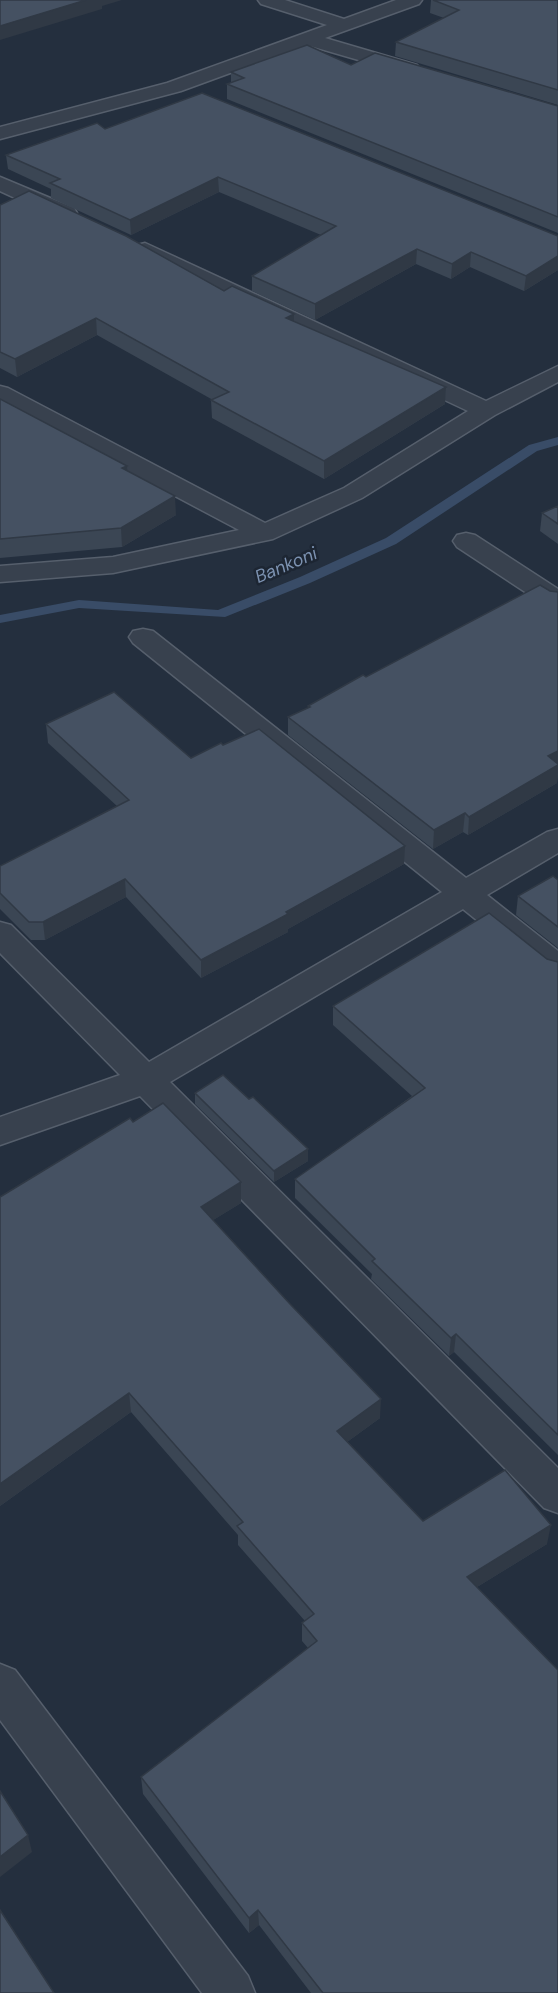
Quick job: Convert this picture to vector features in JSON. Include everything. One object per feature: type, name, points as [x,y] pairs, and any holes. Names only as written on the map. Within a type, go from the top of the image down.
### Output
[{"type":"street","points":[[267,0],[345,25]]},
{"type":"street","points":[[0,133],[174,87],[413,0]]},
{"type":"street","points":[[307,39],[432,76]]},
{"type":"street","points":[[174,87],[207,100]]},
{"type":"street","points":[[0,183],[86,223]]},
{"type":"street","points":[[129,243],[486,410]]},
{"type":"street","points":[[0,574],[113,565],[264,533],[353,493],[486,410],[558,372]]},
{"type":"street","points":[[0,393],[264,533]]},
{"type":"street","points":[[466,541],[558,601]]},
{"type":"street","points":[[143,637],[558,968]]},
{"type":"street","points":[[0,1131],[146,1080],[558,839]]},
{"type":"street","points":[[0,933],[558,1494]]},
{"type":"street","points":[[0,1685],[231,1993]]},
{"type":"building","points":[[0,0],[86,0],[0,26]]},
{"type":"building","points":[[433,0],[558,0],[558,90],[396,42],[459,10]]},
{"type":"building","points":[[307,45],[351,65],[375,53],[558,106],[558,217],[227,84],[244,78],[231,72]]},
{"type":"building","points":[[202,93],[558,236],[558,256],[526,276],[471,252],[452,264],[417,249],[315,304],[252,276],[336,226],[218,177],[130,220],[50,183],[60,179],[6,155],[97,123],[105,129]]},
{"type":"building","points":[[29,191],[126,236],[224,291],[232,286],[294,314],[286,318],[446,387],[324,461],[211,400],[229,392],[96,318],[15,359],[0,352],[0,205]]},
{"type":"building","points":[[0,399],[127,466],[122,468],[175,496],[121,528],[0,539]]},
{"type":"building","points":[[558,506],[558,524],[542,513]]},
{"type":"building","points":[[540,585],[550,591],[558,592],[558,751],[548,756],[558,765],[469,817],[465,813],[434,830],[288,717],[310,707],[308,706],[363,675],[366,677]]},
{"type":"building","points":[[114,692],[191,758],[221,743],[223,745],[259,729],[405,846],[286,912],[288,914],[201,960],[125,879],[43,922],[29,922],[0,893],[0,866],[129,800],[46,724]]},
{"type":"building","points":[[553,876],[558,880],[558,927],[518,896]]},
{"type":"building","points":[[489,913],[547,959],[558,962],[558,1435],[456,1334],[451,1338],[372,1261],[375,1259],[295,1179],[425,1088],[333,1006]]},
{"type":"building","points":[[223,1075],[249,1099],[253,1097],[308,1149],[274,1171],[195,1093]]},
{"type":"building","points":[[163,1103],[241,1182],[201,1207],[381,1399],[337,1431],[423,1521],[505,1470],[551,1525],[467,1577],[558,1670],[558,1993],[323,1993],[258,1910],[249,1918],[141,1777],[317,1641],[302,1623],[314,1614],[237,1526],[243,1522],[129,1393],[0,1484],[0,1197],[130,1118],[133,1122]]},
{"type":"building","points":[[0,1791],[28,1835],[0,1857]]},
{"type":"building","points":[[0,1910],[54,1993],[0,1993]]},
{"type":"waterway","name":"Bankoni","points":[[0,619],[79,604],[220,614],[305,580],[391,541],[533,448],[558,441]]}]
